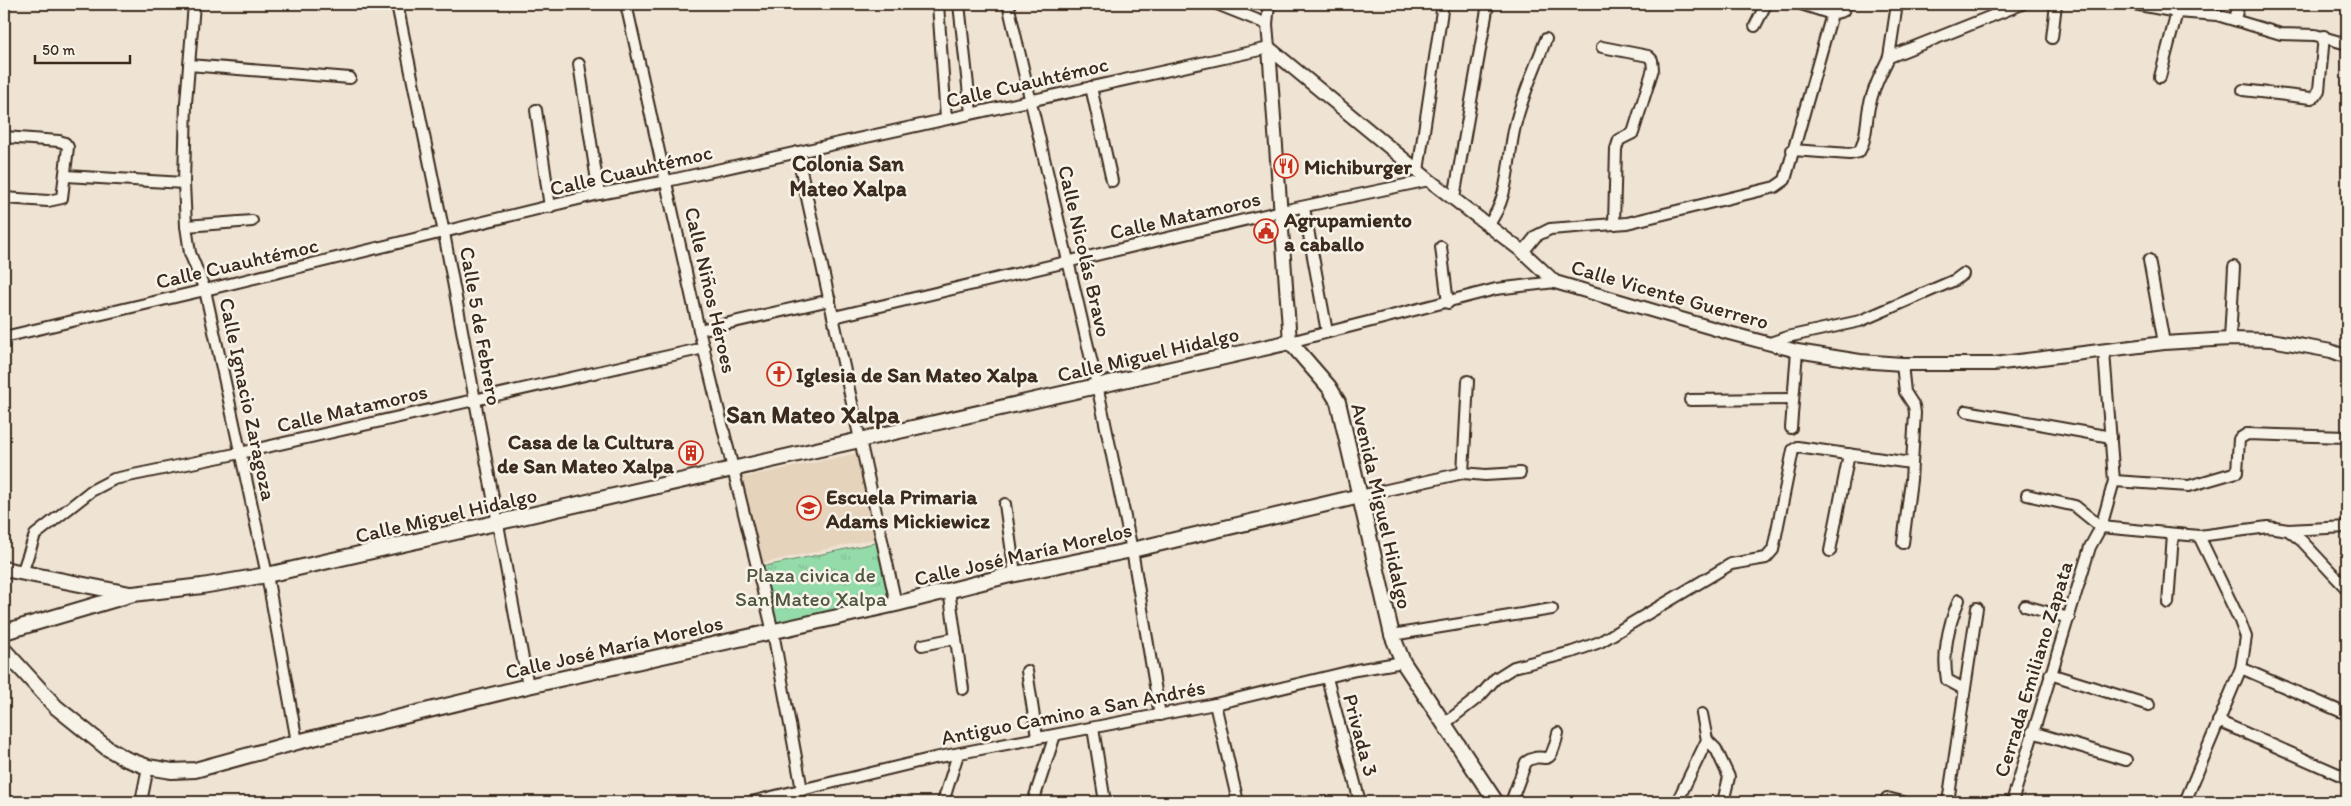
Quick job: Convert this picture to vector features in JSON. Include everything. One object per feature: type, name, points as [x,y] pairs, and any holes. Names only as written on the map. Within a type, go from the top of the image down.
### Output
[{"type":"main road","name":"Calle Miguel Hidalgo","points":[[4,632],[133,594],[267,576],[1290,342]]},
{"type":"main road","name":"Avenida Miguel Hidalgo","points":[[1290,342],[1329,387],[1338,402],[1392,635],[1403,662],[1496,802]]},
{"type":"main road","name":"Calle José María Morelos","points":[[4,650],[38,690],[76,725],[113,751],[148,767],[172,771],[195,770],[297,742],[528,686],[896,604],[1015,574],[1132,550],[1360,496]]},
{"type":"main road","name":"Calle Miguel Hidalgo","points":[[4,569],[133,594]]},
{"type":"street","name":"Calle Ignacio Zaragoza","points":[[194,4],[188,65],[184,183],[186,226],[190,253],[205,290],[267,576],[297,742]]},
{"type":"street","name":"Calle 5 de Febrero","points":[[397,4],[444,233],[528,686]]},
{"type":"street","name":"Calle Niños Héroes","points":[[626,4],[704,348],[773,632],[802,790]]},
{"type":"street","points":[[938,4],[946,119]]},
{"type":"street","points":[[959,4],[971,113]]},
{"type":"street","name":"Calle Nicolás Bravo","points":[[1008,4],[1097,385],[1132,550],[1160,715]]},
{"type":"street","points":[[1217,4],[1267,24]]},
{"type":"street","points":[[1269,4],[1267,24],[1290,342]]},
{"type":"street","points":[[1418,171],[1443,4]]},
{"type":"street","points":[[1454,198],[1488,4]]},
{"type":"street","points":[[1755,26],[1766,4]]},
{"type":"street","points":[[1801,4],[1832,14],[1843,11],[1846,4]]},
{"type":"street","points":[[1792,150],[1850,154],[1859,152],[1864,144],[1869,106],[1875,86],[1889,56],[1897,4]]},
{"type":"street","points":[[1889,56],[2022,4]]},
{"type":"street","points":[[2052,38],[2056,4]]},
{"type":"street","points":[[2134,4],[2154,6],[2177,12],[2235,19],[2281,34],[2324,36],[2347,44]]},
{"type":"street","points":[[2235,19],[2239,4]]},
{"type":"street","points":[[2160,77],[2177,12]]},
{"type":"street","points":[[1523,252],[1536,236],[1550,229],[1614,224],[1775,187],[1785,180],[1832,14]]},
{"type":"street","points":[[2243,90],[2311,98],[2316,96],[2319,90],[2324,36]]},
{"type":"street","points":[[1488,225],[1498,213],[1505,187],[1515,126],[1524,94],[1546,39]]},
{"type":"street","points":[[1602,47],[1648,56],[1652,60],[1653,69],[1633,133],[1619,140],[1616,149],[1614,224]]},
{"type":"street","name":"Calle Cuauhtémoc","points":[[4,337],[444,233],[599,194],[667,181],[1269,48]]},
{"type":"street","name":"Calle Vicente Guerrero","points":[[1269,48],[1429,180],[1523,252],[1555,282],[1797,351],[1860,361],[1902,364],[1994,364],[2104,352],[2164,343],[2230,339],[2271,340],[2331,351],[2347,357]]},
{"type":"street","points":[[579,64],[599,194]]},
{"type":"street","points":[[188,65],[350,78]]},
{"type":"street","points":[[1091,87],[1112,181]]},
{"type":"street","points":[[536,110],[550,207]]},
{"type":"street","points":[[4,137],[65,143],[68,147],[62,198],[57,201],[4,198]]},
{"type":"street","points":[[797,152],[862,441],[896,604]]},
{"type":"street","points":[[66,176],[184,183]]},
{"type":"street","name":"Calle Matamoros","points":[[834,317],[1282,211],[1304,208],[1429,180]]},
{"type":"street","points":[[1304,208],[1327,332]]},
{"type":"street","points":[[186,226],[252,221]]},
{"type":"street","points":[[1441,247],[1448,303]]},
{"type":"street","points":[[2149,260],[2164,343]]},
{"type":"street","points":[[2230,339],[2234,267]]},
{"type":"street","points":[[1770,343],[1786,336],[1860,321],[1944,286],[1963,274]]},
{"type":"street","name":"Calle Miguel Hidalgo","points":[[1290,342],[1448,303],[1496,289],[1555,282]]},
{"type":"street","points":[[700,330],[830,300]]},
{"type":"street","name":"Calle Matamoros","points":[[22,573],[35,535],[101,484],[114,479],[240,453],[704,348]]},
{"type":"street","points":[[1791,428],[1797,351]]},
{"type":"street","name":"Cerrada Emiliano Zapata","points":[[2012,802],[2090,547],[2101,527],[2114,480],[2104,352]]},
{"type":"street","points":[[1902,364],[1905,392],[1914,406],[1911,463],[1903,543]]},
{"type":"street","points":[[1463,473],[1468,380]]},
{"type":"street","points":[[1690,400],[1792,399]]},
{"type":"street","points":[[1966,411],[2111,437]]},
{"type":"street","points":[[2114,480],[2189,486],[2228,476],[2237,472],[2239,438],[2247,434],[2347,437]]},
{"type":"street","points":[[1444,724],[1480,696],[1495,679],[1514,667],[1572,652],[1600,642],[1731,564],[1766,558],[1773,550],[1793,450],[1797,446],[1911,463]]},
{"type":"street","points":[[1830,551],[1849,454]]},
{"type":"street","points":[[1360,496],[1463,473],[1484,475],[1520,474]]},
{"type":"street","points":[[2027,495],[2075,506],[2101,527],[2173,535],[2199,536],[2268,527],[2288,530],[2347,526]]},
{"type":"street","points":[[1005,504],[1015,574]]},
{"type":"street","points":[[2288,530],[2302,541],[2347,589]]},
{"type":"street","points":[[2168,603],[2173,535]]},
{"type":"street","points":[[2184,802],[2241,668],[2246,637],[2199,536]]},
{"type":"street","points":[[949,590],[962,689]]},
{"type":"street","points":[[1959,600],[1948,624],[1945,666],[1947,680],[1964,689]]},
{"type":"street","points":[[2024,606],[2069,618]]},
{"type":"street","points":[[1948,802],[1976,608]]},
{"type":"street","name":"Avenida Miguel Hidalgo","points":[[1392,635],[1552,609]]},
{"type":"street","points":[[922,645],[956,638]]},
{"type":"street","name":"Antiguo Camino a San Andrés","points":[[751,802],[1037,737],[1215,704],[1356,670],[1403,662]]},
{"type":"street","points":[[2241,668],[2342,712]]},
{"type":"street","points":[[1027,671],[1037,737]]},
{"type":"street","points":[[2050,674],[2149,705]]},
{"type":"street","name":"Privada 3","points":[[1326,678],[1360,802]]},
{"type":"street","points":[[1215,704],[1238,802]]},
{"type":"street","points":[[1702,714],[1707,740],[1716,749],[1728,777],[1723,802]]},
{"type":"street","points":[[2218,721],[2347,778]]},
{"type":"street","points":[[1093,728],[1105,802]]},
{"type":"street","points":[[1511,802],[1526,762],[1531,758],[1545,759],[1550,757],[1554,752],[1558,732]]},
{"type":"street","points":[[2032,732],[2126,760]]},
{"type":"street","points":[[1033,802],[1055,735]]},
{"type":"street","points":[[1677,802],[1707,740]]},
{"type":"street","points":[[943,802],[958,754]]},
{"type":"street","points":[[141,802],[148,767]]},
{"type":"street","points":[[1886,798],[1903,802]]},
{"type":"shaded area","name":"Escuela Primaria Adams Mickiewicz","points":[[858,453],[878,538],[759,564],[741,478]]},
{"type":"green space","name":"Plaza civica de San Mateo Xalpa","points":[[879,542],[892,598],[772,625],[761,567]]},
{"type":"place","name":"Michiburger","points":[[1286,166]]},
{"type":"place","name":"Agrupamiento a caballo","points":[[1266,231]]},
{"type":"place","name":"Iglesia de San Mateo Xalpa","points":[[779,374]]},
{"type":"place","name":"Casa de la Cultura de San Mateo Xalpa","points":[[691,453]]},
{"type":"place","name":"Escuela Primaria Adams Mickiewicz","points":[[809,508]]},
{"type":"district","name":"Colonia San Mateo Xalpa","points":[[848,176]]},
{"type":"district","name":"San Mateo Xalpa","points":[[813,414]]}]
